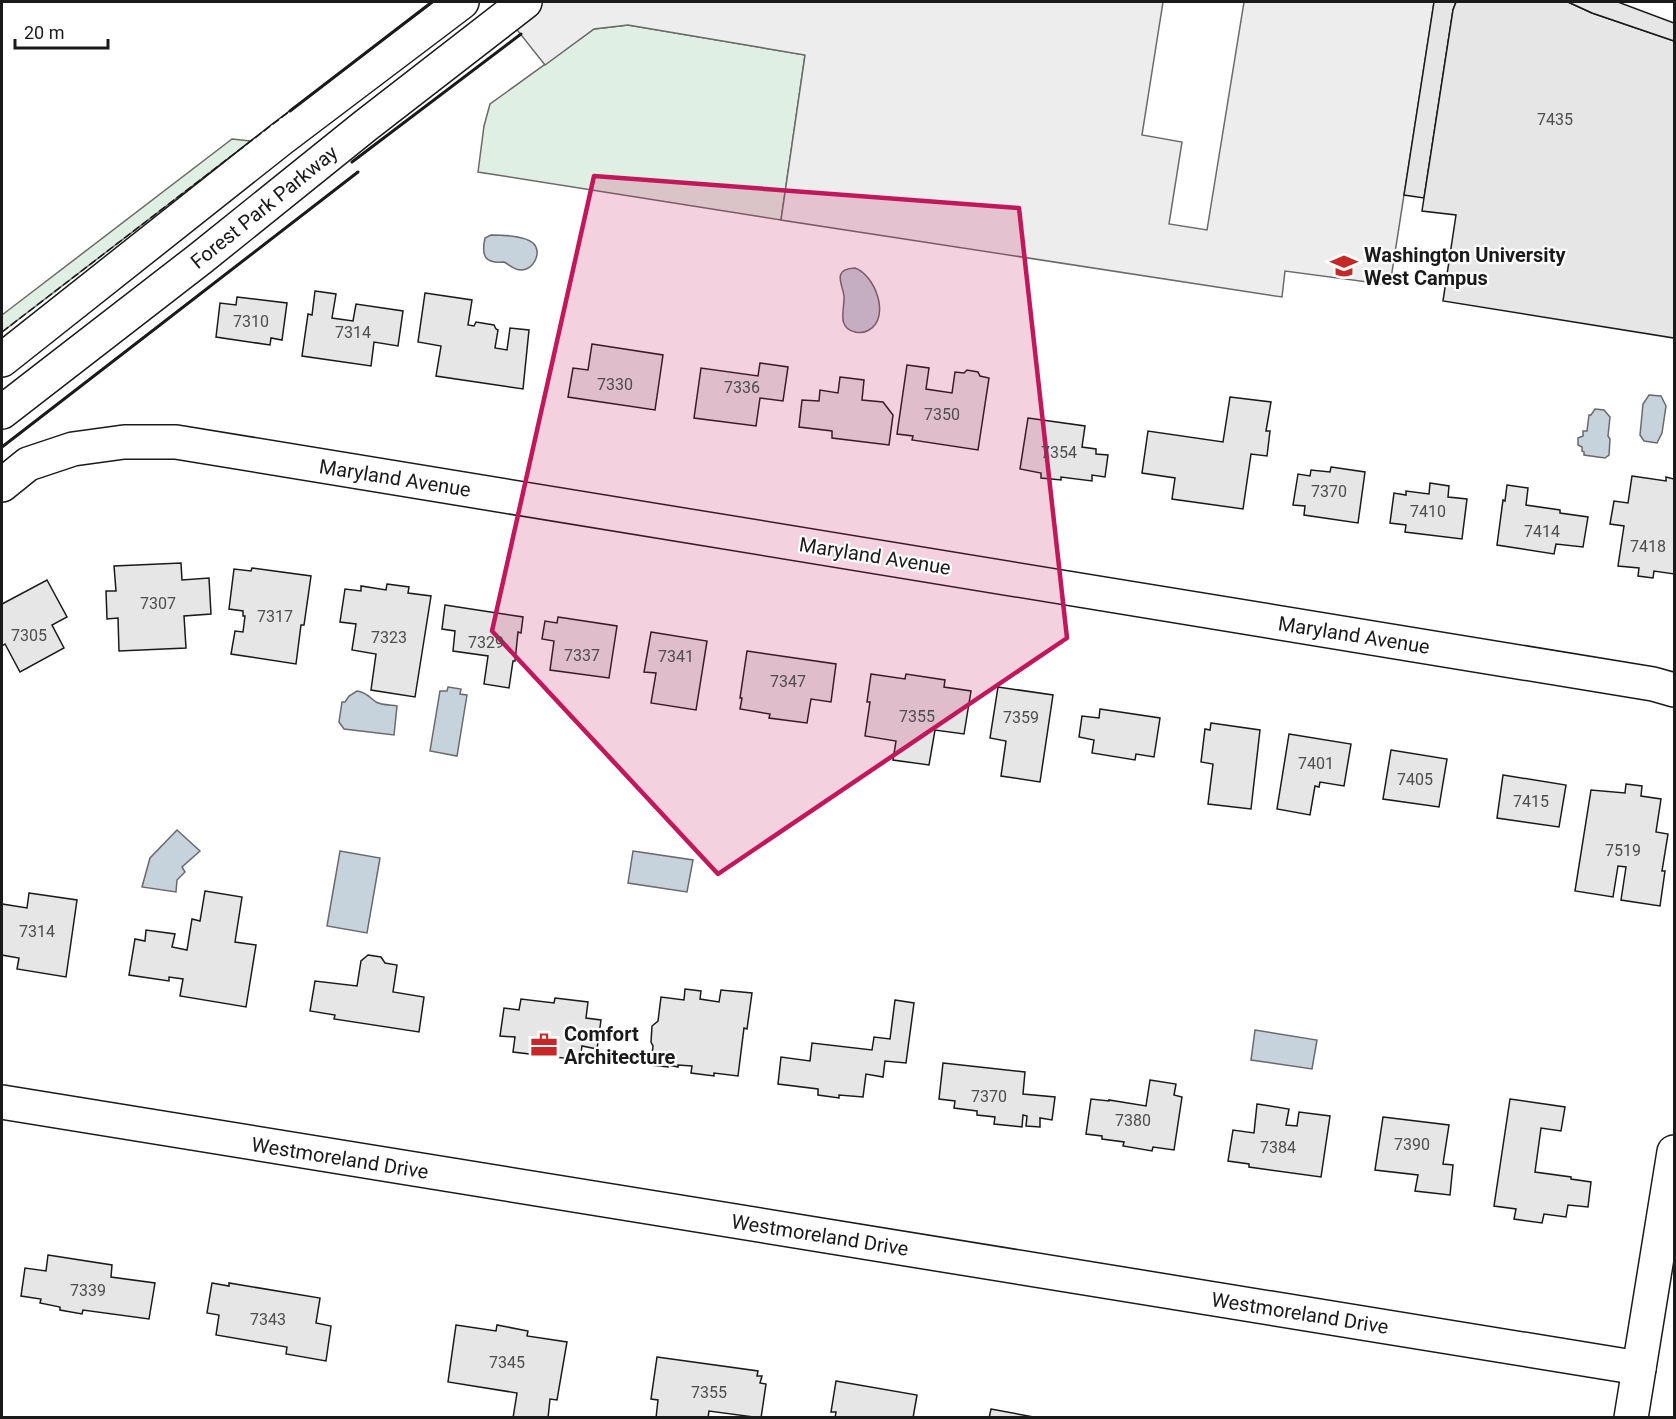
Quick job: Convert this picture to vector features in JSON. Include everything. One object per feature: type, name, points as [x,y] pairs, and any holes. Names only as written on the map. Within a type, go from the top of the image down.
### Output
[{"type":"main road","name":"Forest Park Parkway","points":[[2,360],[272,147],[462,2]]},
{"type":"main road","name":"Forest Park Parkway","points":[[2,411],[201,258],[515,9]]},
{"type":"main road","name":"Maryland Avenue","points":[[2,485],[28,464],[74,449],[124,442],[176,442],[1653,684],[1674,690]]},
{"type":"main road","name":"Westmoreland Drive","points":[[2,1102],[1639,1368]]},
{"type":"main road","points":[[1631,1418],[1639,1368],[1663,1295],[1674,1152]]},
{"type":"highlighted area","points":[[594,176],[1019,208],[1067,638],[718,874],[492,631]]},
{"type":"green space","points":[[628,25],[805,55],[781,220],[478,172],[484,126],[490,104],[594,29]]},
{"type":"green space","points":[[232,139],[251,141],[2,332],[2,315]]},
{"type":"shaded area","points":[[495,2],[1163,2],[1142,135],[1182,142],[1169,224],[1207,230],[1244,2],[1434,2],[1390,285],[1285,271],[1282,297],[781,220],[805,55],[628,25],[594,29],[545,65]]},
{"type":"shaded area","points":[[491,235],[519,237],[533,243],[537,256],[533,264],[519,270],[504,262],[492,262],[486,258],[485,238]]},
{"type":"shaded area","points":[[855,268],[869,279],[880,307],[876,324],[862,332],[849,330],[843,322],[844,296],[840,278],[843,271]]},
{"type":"shaded area","points":[[1649,395],[1661,396],[1666,406],[1662,433],[1657,443],[1644,441],[1640,435],[1643,404]]},
{"type":"shaded area","points":[[1595,409],[1604,410],[1610,417],[1609,455],[1605,458],[1584,455],[1582,447],[1578,445],[1578,438],[1583,436],[1583,431],[1587,431],[1589,415]]},
{"type":"shaded area","points":[[448,687],[461,689],[460,694],[467,695],[457,756],[430,751],[440,691],[447,691]]},
{"type":"shaded area","points":[[357,691],[378,703],[397,706],[394,735],[344,729],[339,722],[342,702]]},
{"type":"shaded area","points":[[177,830],[200,851],[182,867],[185,872],[177,880],[176,892],[142,887],[150,858]]},
{"type":"shaded area","points":[[340,851],[380,858],[367,933],[327,926]]},
{"type":"shaded area","points":[[633,851],[693,860],[687,892],[628,883]]},
{"type":"shaded area","points":[[1255,1030],[1317,1040],[1312,1069],[1251,1060]]},
{"type":"building","points":[[1434,2],[1456,2],[1424,198],[1404,195]]},
{"type":"building","name":"Washington University West Campus","points":[[1456,2],[1568,2],[1592,13],[1674,41],[1674,338],[1443,301],[1456,215],[1422,211]]},
{"type":"building","points":[[1568,2],[1618,2],[1674,23],[1674,41],[1592,13]]},
{"type":"building","points":[[315,291],[336,294],[332,318],[353,321],[356,304],[403,311],[398,346],[374,342],[371,366],[302,356],[308,314],[312,315]]},
{"type":"building","points":[[425,293],[472,300],[468,325],[474,326],[476,322],[494,325],[498,330],[495,348],[507,350],[510,328],[529,330],[523,389],[436,376],[441,346],[418,342]]},
{"type":"building","points":[[237,297],[287,303],[282,340],[271,338],[270,345],[216,337],[220,303],[236,305]]},
{"type":"building","points":[[592,344],[663,355],[655,410],[568,397],[573,368],[588,370]]},
{"type":"building","points":[[760,363],[788,367],[783,401],[760,398],[756,426],[694,418],[701,368],[758,376]]},
{"type":"building","points":[[907,365],[929,368],[926,389],[952,393],[955,372],[964,373],[967,370],[978,372],[980,376],[989,378],[978,450],[912,440],[913,436],[897,434]]},
{"type":"building","points":[[840,377],[864,380],[862,400],[883,402],[893,415],[889,445],[832,438],[832,431],[799,427],[802,400],[819,401],[820,390],[838,393]]},
{"type":"building","points":[[1230,397],[1271,402],[1266,431],[1270,431],[1267,456],[1251,454],[1243,509],[1172,499],[1175,478],[1142,473],[1148,431],[1223,442]]},
{"type":"building","points":[[1028,418],[1085,426],[1082,447],[1096,449],[1096,454],[1108,455],[1105,477],[1092,475],[1092,481],[1061,477],[1061,480],[1041,478],[1041,473],[1020,469]]},
{"type":"building","points":[[1331,467],[1365,472],[1358,523],[1304,515],[1305,506],[1293,505],[1298,474],[1310,476],[1311,470],[1330,472]]},
{"type":"building","points":[[1632,476],[1666,481],[1666,477],[1674,479],[1674,574],[1654,571],[1653,578],[1638,576],[1639,568],[1618,566],[1624,526],[1610,524],[1614,501],[1628,503]]},
{"type":"building","points":[[1430,483],[1449,486],[1448,497],[1467,499],[1462,539],[1405,532],[1406,525],[1390,523],[1394,493],[1406,495],[1406,491],[1429,494]]},
{"type":"building","points":[[1507,485],[1528,488],[1526,505],[1588,517],[1583,547],[1556,544],[1554,554],[1497,545]]},
{"type":"building","points":[[181,563],[182,580],[209,578],[211,614],[184,616],[186,648],[119,651],[118,618],[107,619],[106,591],[116,591],[114,566]]},
{"type":"building","points":[[252,568],[311,576],[296,664],[231,654],[235,631],[243,632],[245,616],[243,616],[243,611],[229,609],[234,569],[251,571]]},
{"type":"building","points":[[47,580],[67,617],[52,625],[64,648],[20,672],[5,644],[2,646],[2,604]]},
{"type":"building","points":[[387,584],[409,587],[408,593],[431,596],[415,697],[371,690],[376,654],[352,650],[356,624],[340,622],[345,589],[361,591],[361,586],[386,590]]},
{"type":"building","points":[[445,605],[523,617],[521,633],[518,632],[509,688],[484,684],[488,656],[453,651],[455,631],[442,629]]},
{"type":"building","points":[[558,617],[617,626],[609,678],[550,670],[554,641],[542,639],[545,621],[557,623]]},
{"type":"building","points":[[651,632],[707,641],[696,710],[651,703],[656,673],[644,672]]},
{"type":"building","points":[[747,651],[836,664],[831,702],[811,699],[807,723],[769,718],[770,714],[740,709]]},
{"type":"building","points":[[871,674],[905,679],[906,674],[945,680],[944,687],[971,691],[964,734],[935,730],[929,765],[893,760],[896,741],[865,736]]},
{"type":"building","points":[[998,687],[1053,695],[1040,782],[1001,776],[1006,741],[990,738]]},
{"type":"building","points":[[1100,709],[1160,718],[1154,757],[1136,754],[1135,760],[1092,753],[1094,740],[1079,737],[1082,716],[1099,718]]},
{"type":"building","points":[[1211,723],[1260,730],[1251,809],[1208,804],[1213,764],[1201,762],[1205,729],[1210,730]]},
{"type":"building","points":[[1289,734],[1351,744],[1344,786],[1320,782],[1319,787],[1315,786],[1310,815],[1277,809]]},
{"type":"building","points":[[1391,750],[1447,759],[1439,807],[1383,799]]},
{"type":"building","points":[[1503,775],[1566,785],[1559,827],[1497,818]]},
{"type":"building","points":[[1626,784],[1642,786],[1641,796],[1661,799],[1656,832],[1668,834],[1662,871],[1665,871],[1660,906],[1621,900],[1626,867],[1618,866],[1613,897],[1575,891],[1591,790],[1625,793]]},
{"type":"building","points":[[205,891],[242,897],[235,942],[256,945],[246,1007],[180,996],[183,979],[169,977],[169,981],[129,975],[135,939],[145,941],[146,930],[175,934],[172,947],[187,950],[192,919],[200,921]]},
{"type":"building","points":[[29,893],[77,900],[66,977],[17,969],[19,958],[2,955],[2,904],[27,908]]},
{"type":"building","points":[[368,955],[381,957],[385,963],[397,965],[393,992],[424,997],[419,1032],[334,1019],[335,1015],[310,1011],[315,981],[357,986],[361,961]]},
{"type":"building","points":[[685,989],[701,991],[700,999],[719,1002],[721,990],[752,993],[747,1029],[744,1028],[738,1076],[691,1073],[692,1066],[651,1065],[652,1026],[658,1021],[661,997],[684,1000]]},
{"type":"building","points":[[555,998],[588,1002],[586,1018],[601,1020],[597,1049],[582,1046],[580,1060],[513,1052],[515,1037],[500,1036],[504,1008],[519,1010],[521,999],[554,1003]]},
{"type":"building","points":[[895,1000],[914,1003],[906,1063],[885,1061],[883,1077],[866,1074],[863,1097],[839,1095],[839,1098],[818,1095],[818,1089],[778,1084],[781,1057],[810,1061],[812,1043],[872,1050],[874,1037],[890,1039]]},
{"type":"building","points":[[943,1063],[1025,1072],[1023,1094],[1055,1097],[1052,1120],[1040,1118],[1040,1127],[1026,1126],[1027,1116],[1023,1115],[1022,1127],[994,1124],[995,1117],[977,1115],[977,1111],[954,1108],[955,1101],[939,1099]]},
{"type":"building","points":[[1150,1080],[1176,1084],[1174,1095],[1182,1097],[1174,1150],[1153,1147],[1152,1151],[1123,1146],[1124,1142],[1086,1134],[1091,1099],[1146,1106]]},
{"type":"building","points":[[1510,1099],[1565,1107],[1561,1131],[1541,1128],[1535,1172],[1591,1182],[1588,1207],[1568,1205],[1566,1217],[1544,1214],[1542,1223],[1514,1219],[1516,1209],[1494,1206]]},
{"type":"building","points":[[1257,1104],[1289,1109],[1286,1125],[1297,1126],[1299,1112],[1330,1116],[1321,1177],[1249,1167],[1249,1164],[1228,1161],[1233,1130],[1254,1133]]},
{"type":"building","points":[[1383,1117],[1449,1125],[1443,1164],[1453,1165],[1450,1195],[1415,1191],[1418,1175],[1375,1170]]},
{"type":"building","points":[[48,1255],[112,1265],[111,1277],[155,1283],[149,1319],[83,1310],[82,1314],[40,1303],[41,1299],[21,1296],[25,1268],[46,1271]]},
{"type":"building","points":[[212,1283],[229,1286],[229,1283],[320,1298],[316,1323],[331,1326],[326,1361],[286,1354],[287,1347],[216,1335],[219,1315],[207,1313]]},
{"type":"building","points":[[456,1325],[496,1331],[497,1325],[528,1331],[527,1336],[567,1342],[557,1400],[550,1399],[548,1418],[513,1418],[517,1393],[448,1382]]},
{"type":"building","points":[[657,1357],[758,1371],[757,1376],[762,1376],[760,1383],[766,1384],[761,1418],[709,1411],[708,1418],[656,1418],[658,1400],[651,1399]]},
{"type":"building","points":[[836,1381],[917,1395],[913,1418],[835,1418],[836,1412],[831,1412]]},
{"type":"building","points":[[991,1409],[1039,1418],[989,1418]]},
{"type":"fence","points":[[2,332],[290,111]]},
{"type":"wall","points":[[290,111],[432,2]]},
{"type":"wall","points":[[352,162],[521,34]]},
{"type":"wall","points":[[2,447],[358,172]]},
{"type":"place","name":"Washington University West Campus","points":[[1344,266]]},
{"type":"place","name":"Comfort Architecture","points":[[544,1045]]}]
